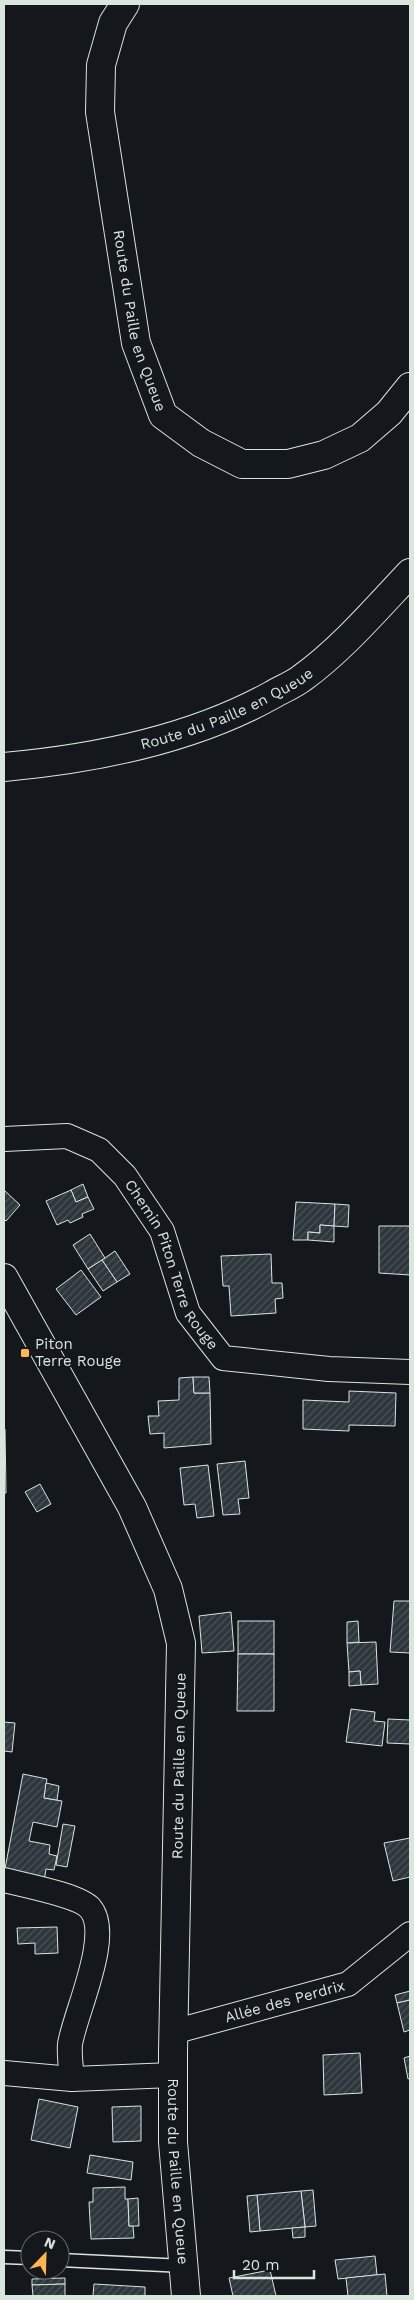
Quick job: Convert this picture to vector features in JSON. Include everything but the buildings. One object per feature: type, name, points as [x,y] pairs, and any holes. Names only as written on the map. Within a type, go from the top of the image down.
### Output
[{"type":"main road","name":"Route du Paille en Queue","points":[[125,4],[112,23],[101,65],[100,112],[136,343],[163,415],[201,443],[242,464],[288,464],[324,455],[360,438],[389,413],[410,387]]},
{"type":"main road","name":"Route du Paille en Queue","points":[[4,767],[36,764],[127,747],[186,732],[247,709],[301,679],[349,637],[410,573]]},
{"type":"main road","name":"Route du Paille en Queue","points":[[4,1278],[132,1507],[168,1590],[181,1643],[173,2032],[173,2142],[186,2296]]},
{"type":"street","name":"Chemin Piton Terre Rouge","points":[[4,1139],[67,1136],[99,1150],[125,1176],[162,1231],[188,1313],[223,1358],[329,1369],[410,1372]]},
{"type":"street","points":[[4,1880],[77,1900],[90,1908],[96,1921],[98,1940],[70,2045],[72,2079]]},
{"type":"street","name":"Allée des Perdrix","points":[[173,2032],[348,1984],[410,1934]]},
{"type":"street","points":[[4,2073],[72,2079],[173,2075]]},
{"type":"lane","points":[[4,2257],[20,2258]]},
{"type":"lane","points":[[70,2260],[184,2266]]},
{"type":"place","name":"Piton Terre Rouge","points":[[25,1353]]}]
